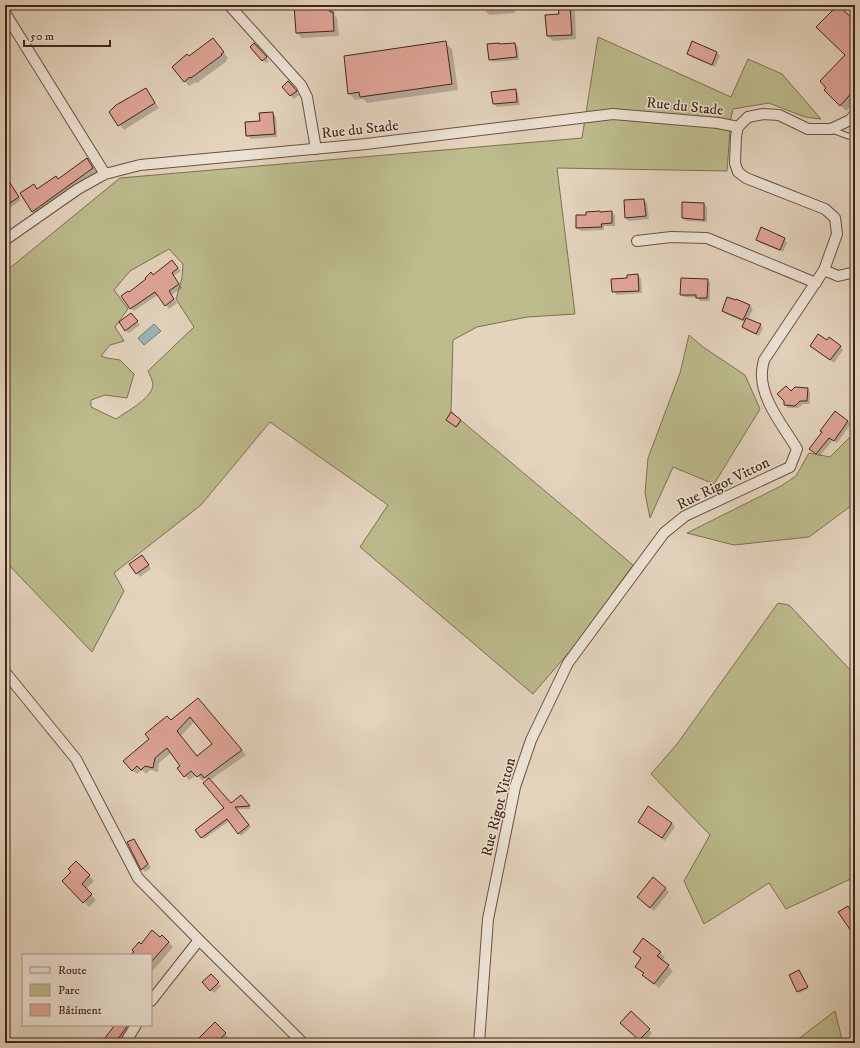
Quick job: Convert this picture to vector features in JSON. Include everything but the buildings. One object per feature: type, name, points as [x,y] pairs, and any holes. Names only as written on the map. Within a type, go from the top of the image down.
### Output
[{"type":"street","points":[[229,5],[301,85],[308,97],[316,148]]},
{"type":"street","points":[[5,13],[105,174]]},
{"type":"street","name":"Rue du Stade","points":[[5,240],[78,189],[105,174],[140,165],[366,144],[613,114],[718,123],[737,131]]},
{"type":"street","points":[[737,131],[748,117],[763,114],[779,115],[808,129],[831,129],[850,120],[855,114]]},
{"type":"street","name":"Rue Rigot Vitton","points":[[478,1043],[488,919],[515,788],[531,740],[568,663],[664,532],[685,516],[790,467],[797,449],[771,407],[763,387],[762,373],[764,360],[824,270],[837,234],[835,218],[824,209],[746,178],[738,172],[735,163],[737,131]]},
{"type":"street","points":[[637,242],[671,237],[707,238],[816,283]]},
{"type":"street","points":[[824,270],[838,276],[855,272]]},
{"type":"street","points":[[5,672],[76,758],[138,878],[303,1043]]},
{"type":"street","points":[[152,1000],[199,940]]},
{"type":"street","points":[[125,1043],[135,1026]]},
{"type":"lane","points":[[831,129],[848,136],[855,136]]},
{"type":"green space","points":[[598,37],[731,97],[748,59],[782,74],[821,119],[805,117],[769,103],[733,109],[727,171],[557,168],[575,314],[527,317],[477,327],[453,340],[451,412],[633,565],[576,644],[533,694],[360,547],[388,505],[270,422],[201,505],[114,573],[124,591],[92,652],[5,561],[5,272],[120,178],[582,138]],"holes":[[[169,249],[183,264],[182,278],[176,299],[194,327],[148,371],[153,384],[152,389],[149,394],[138,404],[116,419],[91,407],[91,400],[105,395],[127,398],[134,374],[120,360],[101,356],[110,345],[124,341],[115,327],[128,309],[114,290],[130,271]]]},
{"type":"green space","points":[[689,335],[703,347],[745,375],[760,409],[714,484],[673,467],[650,518],[645,493],[648,458],[680,373]]},
{"type":"green space","points":[[855,432],[855,503],[809,537],[734,545],[687,533],[781,486],[796,476],[809,453],[830,457]]},
{"type":"green space","points":[[778,603],[789,605],[855,675],[855,877],[786,909],[769,883],[704,924],[684,881],[710,835],[651,774],[677,744]]},
{"type":"green space","points":[[835,1011],[843,1043],[793,1043]]},
{"type":"water","points":[[154,324],[161,331],[144,345],[138,338]]}]
